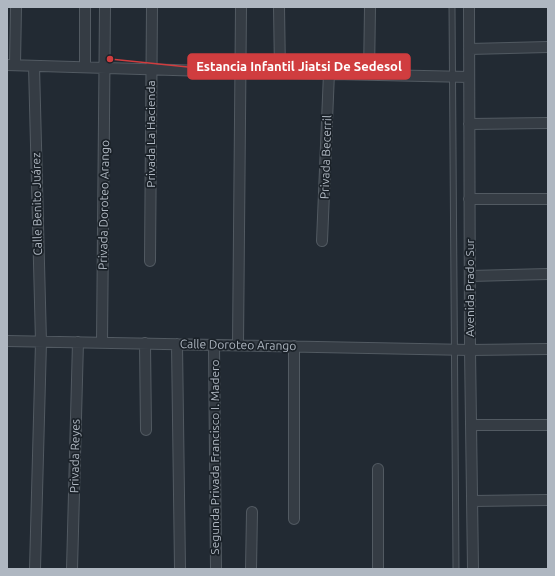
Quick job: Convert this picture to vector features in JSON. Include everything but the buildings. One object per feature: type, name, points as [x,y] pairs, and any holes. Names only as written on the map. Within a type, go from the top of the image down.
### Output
[{"type":"street","points":[[16,7],[11,65],[469,77]]},
{"type":"street","points":[[85,7],[85,67]]},
{"type":"street","name":"Privada Doroteo Arango","points":[[102,343],[106,7]]},
{"type":"street","name":"Privada La Hacienda","points":[[150,261],[152,7]]},
{"type":"street","points":[[238,345],[241,7]]},
{"type":"street","points":[[279,7],[280,72]]},
{"type":"street","points":[[369,75],[370,7]]},
{"type":"street","name":"Avenida Prado Sur","points":[[469,7],[470,350],[473,569]]},
{"type":"street","points":[[469,49],[548,47]]},
{"type":"street","name":"Calle Benito Juárez","points":[[34,66],[41,342],[35,569]]},
{"type":"street","name":"Privada Becerril","points":[[322,242],[329,74]]},
{"type":"street","points":[[469,124],[548,123]]},
{"type":"street","points":[[469,199],[548,198]]},
{"type":"street","points":[[470,276],[548,274]]},
{"type":"street","name":"Calle Doroteo Arango","points":[[7,341],[145,343],[177,347],[238,345],[454,350],[548,349]]},
{"type":"street","name":"Privada Reyes","points":[[72,569],[78,342]]},
{"type":"street","points":[[145,343],[146,430]]},
{"type":"street","name":"Segunda Privada Francisco I. Madero","points":[[214,345],[216,569]]},
{"type":"street","points":[[294,346],[294,519]]},
{"type":"street","points":[[177,347],[180,569]]},
{"type":"street","points":[[471,425],[548,425]]},
{"type":"street","points":[[378,469],[378,569]]},
{"type":"street","points":[[472,500],[548,500]]},
{"type":"street","points":[[251,569],[252,512]]},
{"type":"lane","points":[[452,7],[456,569]]},
{"type":"place","name":"Estancia Infantil Jiatsi De Sedesol","points":[[110,59]]}]
